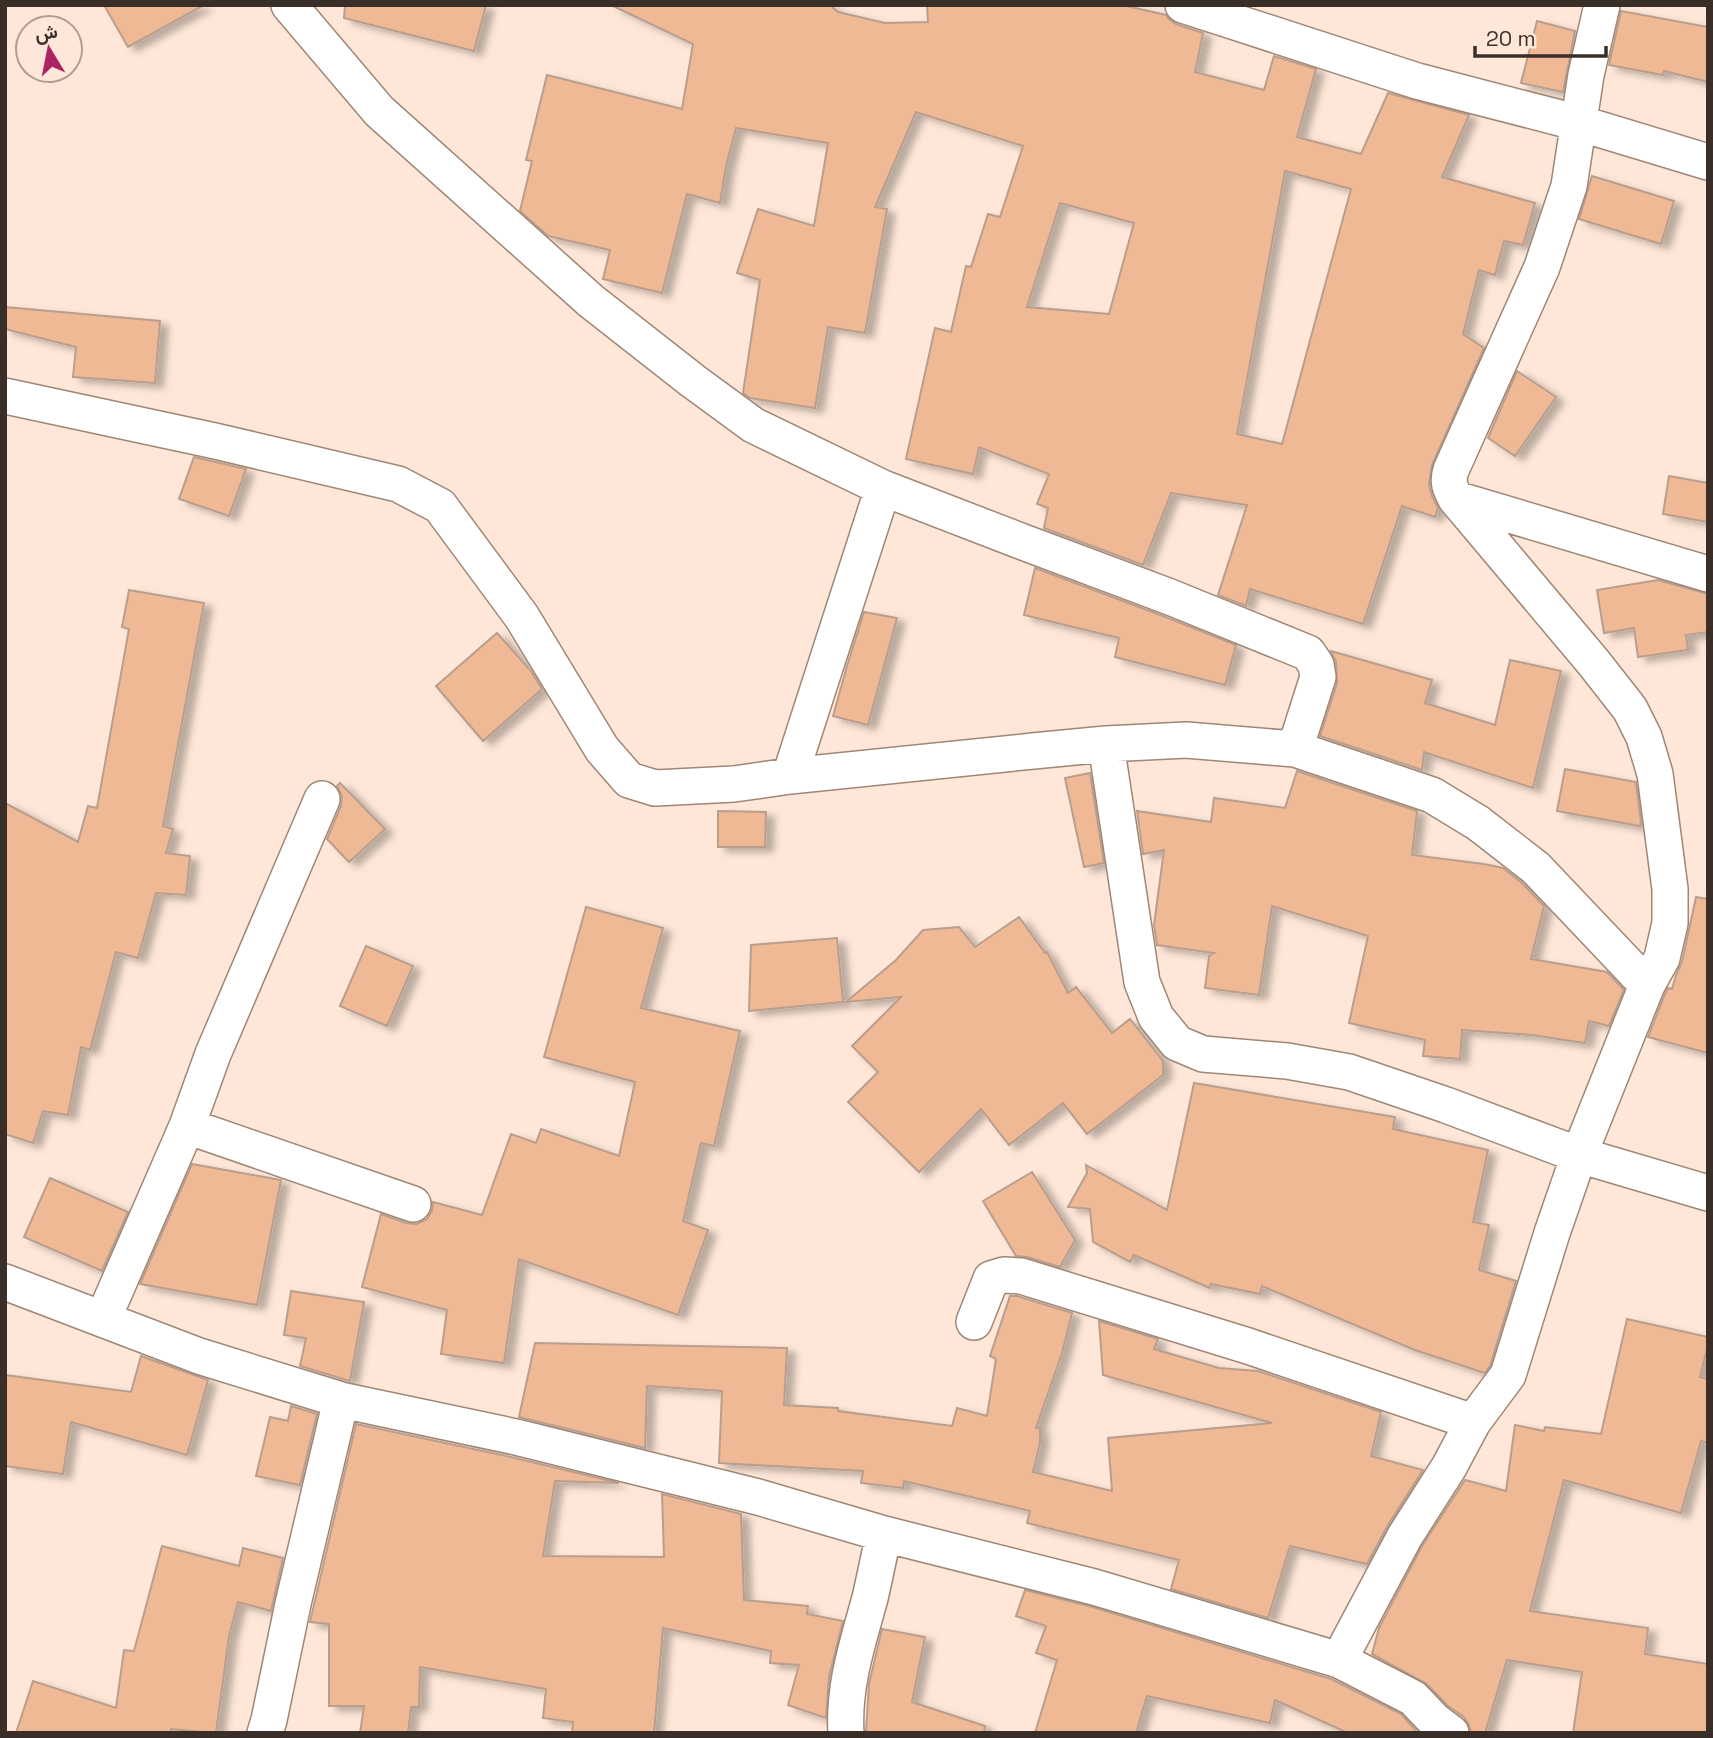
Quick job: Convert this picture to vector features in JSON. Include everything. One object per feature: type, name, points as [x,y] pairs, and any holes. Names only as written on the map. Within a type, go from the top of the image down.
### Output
[{"type":"street","points":[[289,5],[379,111],[591,301],[692,382],[753,425],[883,488],[1170,597],[1308,653],[1316,664],[1318,677],[1295,749]]},
{"type":"street","points":[[1183,5],[1418,81],[1579,123],[1708,162]]},
{"type":"street","points":[[1339,1660],[1405,1536],[1449,1467],[1473,1422],[1508,1376],[1579,1155],[1647,985],[1662,958],[1670,923],[1670,889],[1655,774],[1644,737],[1630,709],[1456,499],[1448,480],[1542,267],[1569,187],[1586,75],[1602,5]]},
{"type":"street","points":[[5,396],[398,484],[440,506],[522,617],[602,749],[629,780],[655,788],[734,784],[1106,744],[1186,740],[1295,749],[1432,795],[1478,823],[1536,868],[1647,985]]},
{"type":"street","points":[[790,776],[883,488]]},
{"type":"street","points":[[1456,499],[1708,574]]},
{"type":"street","points":[[1106,744],[1142,982],[1156,1017],[1177,1043],[1203,1054],[1287,1061],[1349,1072],[1579,1155],[1708,1193]]},
{"type":"street","points":[[103,1319],[187,1126],[213,1054],[322,799]]},
{"type":"street","points":[[187,1126],[413,1204]]},
{"type":"street","points":[[974,1322],[991,1279],[1004,1275],[1021,1276],[1248,1346],[1473,1422]]},
{"type":"street","points":[[5,1282],[199,1356],[341,1400],[516,1437],[731,1490],[884,1534],[1094,1587],[1339,1660],[1413,1698],[1451,1733]]},
{"type":"street","points":[[265,1733],[341,1400]]},
{"type":"street","points":[[846,1733],[847,1697],[854,1654],[884,1534]]},
{"type":"building","points":[[104,5],[204,5],[128,47]]},
{"type":"building","points":[[345,5],[486,5],[474,51],[344,18]]},
{"type":"building","points":[[611,5],[830,5],[838,12],[885,23],[928,22],[927,5],[1122,5],[1166,15],[1176,24],[1203,33],[1195,72],[1264,90],[1274,56],[1316,69],[1297,137],[1361,154],[1388,93],[1469,115],[1442,177],[1535,203],[1523,245],[1504,241],[1495,275],[1479,270],[1463,334],[1484,348],[1432,465],[1429,485],[1438,508],[1435,517],[1402,506],[1363,624],[1250,589],[1246,606],[1218,595],[1247,505],[1171,493],[1143,565],[1044,528],[1048,508],[1037,504],[1049,474],[979,447],[973,474],[906,459],[935,328],[951,332],[966,266],[971,267],[988,214],[1000,217],[1023,146],[916,112],[875,207],[887,209],[865,333],[828,327],[815,408],[750,398],[743,393],[760,280],[737,273],[758,209],[814,226],[828,143],[736,128],[720,203],[687,194],[662,293],[603,279],[610,250],[548,236],[520,211],[532,161],[526,160],[547,75],[682,109],[693,44]],"holes":[[[1285,171],[1351,189],[1282,444],[1237,434]],[[1060,203],[1134,223],[1109,314],[1027,307]]]},
{"type":"building","points":[[1621,11],[1708,27],[1708,82],[1664,71],[1663,75],[1609,65]]},
{"type":"building","points":[[1537,21],[1575,31],[1563,92],[1521,83]]},
{"type":"building","points":[[1592,176],[1674,201],[1661,244],[1579,219]]},
{"type":"building","points":[[5,307],[160,321],[155,383],[73,377],[76,347],[5,329]]},
{"type":"building","points":[[1517,371],[1556,397],[1515,456],[1488,438]]},
{"type":"building","points":[[194,457],[246,469],[229,516],[179,499]]},
{"type":"building","points":[[1669,476],[1708,483],[1708,522],[1663,514]]},
{"type":"building","points":[[1035,568],[1236,645],[1225,685],[1115,657],[1119,638],[1024,615]]},
{"type":"building","points":[[1658,580],[1708,594],[1708,632],[1686,635],[1688,650],[1638,657],[1634,628],[1604,633],[1597,590]]},
{"type":"building","points":[[129,590],[204,603],[163,826],[173,829],[166,853],[190,856],[186,895],[156,893],[138,958],[116,952],[90,1050],[81,1047],[68,1115],[43,1111],[33,1143],[5,1134],[5,803],[78,842],[88,806],[97,808],[129,629],[122,627]]},
{"type":"building","points":[[864,612],[897,618],[868,725],[833,716]]},
{"type":"building","points":[[497,633],[531,671],[542,689],[483,741],[436,686]]},
{"type":"building","points":[[1331,651],[1432,680],[1425,703],[1495,725],[1510,660],[1561,671],[1533,788],[1424,752],[1422,770],[1320,736],[1337,683],[1336,662]]},
{"type":"building","points":[[1565,769],[1636,782],[1640,826],[1557,811]]},
{"type":"building","points":[[1297,771],[1417,811],[1412,855],[1503,868],[1522,883],[1544,906],[1531,959],[1607,972],[1624,990],[1609,1026],[1589,1021],[1585,1043],[1532,1035],[1462,1030],[1460,1059],[1423,1056],[1425,1040],[1349,1023],[1368,936],[1272,906],[1259,995],[1205,988],[1209,956],[1214,953],[1157,945],[1154,925],[1164,850],[1143,854],[1137,811],[1211,822],[1214,798],[1285,808]]},
{"type":"building","points":[[1090,773],[1104,863],[1084,867],[1065,778]]},
{"type":"building","points":[[340,783],[385,829],[349,862],[327,839],[341,806],[342,796],[337,786]]},
{"type":"building","points":[[718,811],[766,812],[765,847],[718,847]]},
{"type":"building","points":[[1696,897],[1708,899],[1708,1053],[1648,1037],[1665,994],[1668,988],[1672,989],[1682,962]]},
{"type":"building","points":[[586,907],[663,928],[641,1008],[740,1031],[714,1146],[701,1143],[683,1221],[708,1230],[678,1315],[519,1259],[504,1363],[441,1354],[447,1310],[362,1287],[381,1214],[417,1224],[427,1219],[433,1202],[482,1215],[511,1134],[536,1143],[541,1129],[619,1156],[635,1082],[544,1057]]},
{"type":"building","points":[[1019,917],[1045,953],[1047,952],[1068,993],[1076,987],[1112,1033],[1130,1019],[1163,1061],[1163,1075],[1087,1134],[1063,1103],[1009,1145],[981,1109],[919,1172],[848,1102],[878,1072],[852,1046],[901,997],[846,1002],[896,960],[923,930],[959,927],[975,947]]},
{"type":"building","points":[[837,938],[843,1002],[749,1011],[751,945]]},
{"type":"building","points":[[366,946],[413,966],[387,1026],[340,1006]]},
{"type":"building","points":[[1194,1083],[1395,1117],[1393,1129],[1488,1150],[1473,1222],[1489,1225],[1479,1270],[1516,1281],[1490,1366],[1485,1373],[1415,1350],[1262,1286],[1260,1294],[1211,1284],[1210,1288],[1134,1255],[1130,1262],[1093,1242],[1090,1209],[1068,1207],[1087,1173],[1086,1165],[1167,1210]]},
{"type":"building","points":[[192,1164],[281,1180],[257,1305],[140,1284]]},
{"type":"building","points":[[1032,1172],[1075,1240],[1060,1267],[1016,1256],[983,1201]]},
{"type":"building","points":[[50,1178],[128,1212],[102,1271],[24,1237]]},
{"type":"building","points":[[291,1291],[364,1302],[350,1381],[300,1366],[306,1338],[284,1335]]},
{"type":"building","points":[[1010,1296],[1072,1313],[1062,1353],[1036,1428],[1040,1428],[1040,1443],[1033,1472],[1112,1491],[1108,1438],[1272,1423],[1103,1375],[1099,1321],[1158,1339],[1154,1349],[1219,1368],[1258,1371],[1381,1412],[1371,1456],[1423,1470],[1367,1564],[1290,1546],[1268,1618],[1171,1589],[1179,1560],[1027,1523],[1030,1511],[904,1481],[903,1488],[861,1483],[863,1471],[719,1463],[722,1391],[647,1386],[645,1448],[519,1417],[535,1343],[787,1348],[784,1405],[838,1408],[838,1411],[952,1426],[957,1408],[987,1416],[996,1359],[990,1356]]},
{"type":"building","points":[[1627,1319],[1708,1337],[1700,1377],[1708,1379],[1708,1443],[1701,1441],[1681,1513],[1564,1480],[1530,1611],[1648,1628],[1645,1654],[1708,1664],[1708,1733],[1573,1733],[1582,1672],[1507,1660],[1485,1733],[1471,1733],[1464,1717],[1448,1706],[1427,1684],[1372,1654],[1379,1628],[1422,1546],[1465,1480],[1506,1491],[1515,1425],[1544,1431],[1545,1427],[1601,1434]]},
{"type":"building","points":[[141,1356],[208,1380],[187,1455],[71,1422],[63,1474],[5,1466],[5,1375],[131,1392]]},
{"type":"building","points":[[291,1406],[317,1414],[300,1485],[256,1476],[270,1417],[288,1421]]},
{"type":"building","points":[[356,1424],[619,1483],[555,1481],[543,1556],[664,1557],[662,1494],[741,1514],[744,1600],[808,1606],[807,1614],[843,1621],[829,1677],[826,1718],[788,1705],[799,1665],[770,1663],[771,1651],[663,1628],[654,1733],[572,1733],[573,1722],[543,1718],[546,1689],[420,1667],[419,1707],[411,1707],[408,1733],[360,1733],[364,1706],[329,1706],[329,1624],[310,1622]]},
{"type":"building","points":[[162,1546],[239,1566],[243,1548],[283,1558],[271,1611],[238,1602],[229,1636],[216,1733],[171,1729],[170,1733],[16,1733],[33,1681],[116,1708],[124,1650],[134,1651]]},
{"type":"building","points":[[1025,1590],[1089,1606],[1331,1679],[1401,1714],[1418,1733],[1348,1733],[1275,1700],[1270,1723],[1147,1696],[1136,1733],[1035,1733],[1057,1660],[1036,1653],[1046,1626],[1016,1616]]},
{"type":"building","points":[[882,1629],[925,1637],[912,1702],[985,1726],[984,1733],[866,1731],[869,1684]]}]
